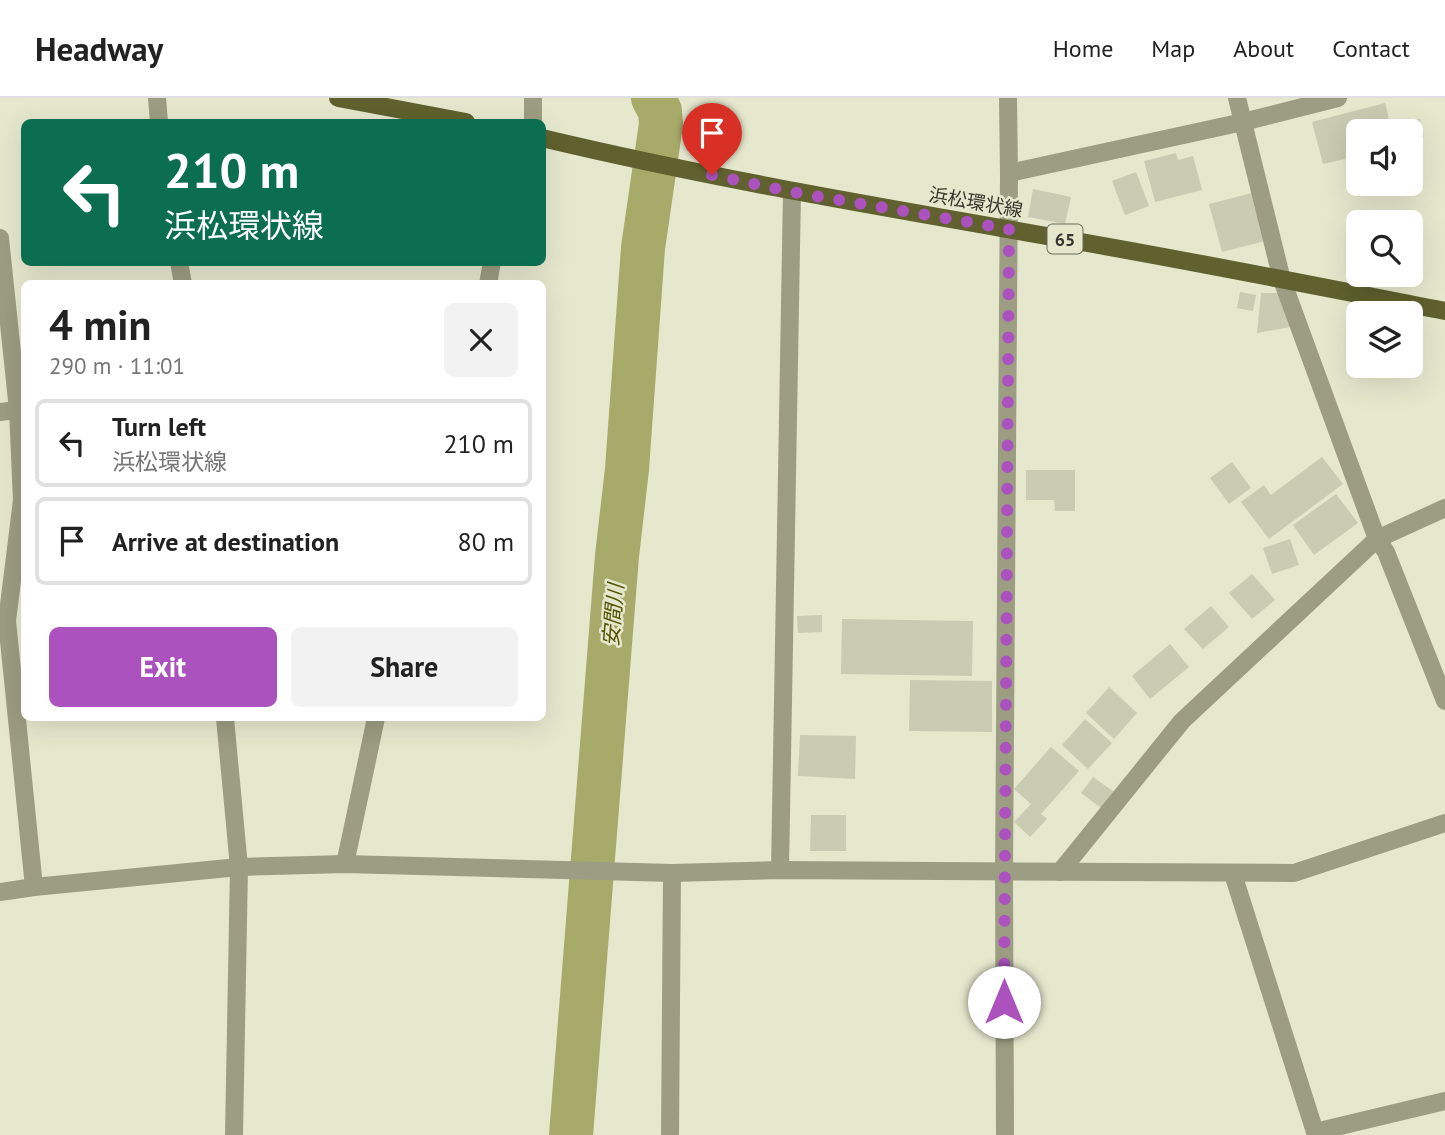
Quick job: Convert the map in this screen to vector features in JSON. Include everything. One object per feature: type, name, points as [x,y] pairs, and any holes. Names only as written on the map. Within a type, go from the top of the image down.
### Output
[{"type":"main road","points":[[338,98],[450,119]]},
{"type":"main road","name":"浜松環状線","points":[[546,139],[792,192],[1009,229],[1445,311]]},
{"type":"street","points":[[157,98],[159,119]]},
{"type":"street","points":[[533,98],[533,119]]},
{"type":"street","points":[[1005,1135],[1008,98]]},
{"type":"street","points":[[1237,98],[1282,280],[1377,539],[1386,552],[1445,701]]},
{"type":"street","points":[[1009,173],[1243,122],[1338,98]]},
{"type":"street","points":[[780,870],[792,192]]},
{"type":"street","points":[[0,237],[21,489]]},
{"type":"street","points":[[21,508],[7,621],[34,887]]},
{"type":"street","points":[[1060,872],[1182,721],[1377,539],[1445,508]]},
{"type":"street","points":[[225,721],[239,867],[234,1135]]},
{"type":"street","points":[[345,864],[375,721]]},
{"type":"street","points":[[0,892],[239,867],[345,864],[672,873],[780,870],[1294,873],[1445,823]]},
{"type":"street","points":[[670,1135],[672,873]]},
{"type":"street","points":[[1233,874],[1313,1134],[1445,1101]]},
{"type":"building","points":[[1385,103],[1389,119],[1346,119],[1346,159],[1323,164],[1312,122]]},
{"type":"building","points":[[1176,153],[1178,160],[1193,156],[1202,190],[1155,202],[1144,161]]},
{"type":"building","points":[[1136,172],[1149,206],[1125,215],[1112,181]]},
{"type":"building","points":[[1033,189],[1071,197],[1065,224],[1028,217]]},
{"type":"building","points":[[1252,193],[1265,241],[1222,252],[1209,204]]},
{"type":"building","points":[[1240,292],[1256,295],[1253,311],[1237,308]]},
{"type":"building","points":[[1261,293],[1278,293],[1290,327],[1257,333]]},
{"type":"building","points":[[1322,457],[1343,484],[1269,539],[1241,502],[1264,485],[1271,495]]},
{"type":"building","points":[[1232,462],[1251,488],[1229,504],[1210,478]]},
{"type":"building","points":[[1026,470],[1075,470],[1075,511],[1055,511],[1054,500],[1026,500]]},
{"type":"building","points":[[1336,494],[1358,523],[1314,555],[1293,525]]},
{"type":"building","points":[[1290,539],[1299,565],[1272,574],[1263,548]]},
{"type":"building","points":[[1252,574],[1275,600],[1252,619],[1229,593]]},
{"type":"building","points":[[1211,606],[1229,627],[1203,649],[1184,629]]},
{"type":"building","points":[[822,615],[822,632],[798,633],[797,616]]},
{"type":"building","points":[[842,619],[973,621],[972,676],[841,674]]},
{"type":"building","points":[[1170,644],[1189,667],[1150,699],[1132,676]]},
{"type":"building","points":[[910,680],[992,681],[992,732],[909,731]]},
{"type":"building","points":[[1109,687],[1137,713],[1114,739],[1086,713]]},
{"type":"building","points":[[1085,719],[1112,743],[1088,769],[1062,745]]},
{"type":"building","points":[[800,735],[856,736],[855,779],[798,776]]},
{"type":"building","points":[[1051,747],[1079,771],[1041,814],[1047,819],[1030,837],[1014,822],[1031,804],[1014,789]]},
{"type":"building","points":[[1093,777],[1114,792],[1101,808],[1081,793]]},
{"type":"building","points":[[811,815],[846,815],[846,851],[810,851]]},
{"type":"waterway","name":"安間川","points":[[571,1135],[643,248],[661,124],[660,111],[653,98]]},
{"type":"route","points":[[712,175],[792,192],[1009,229],[1006,356],[1004,1002]]}]
